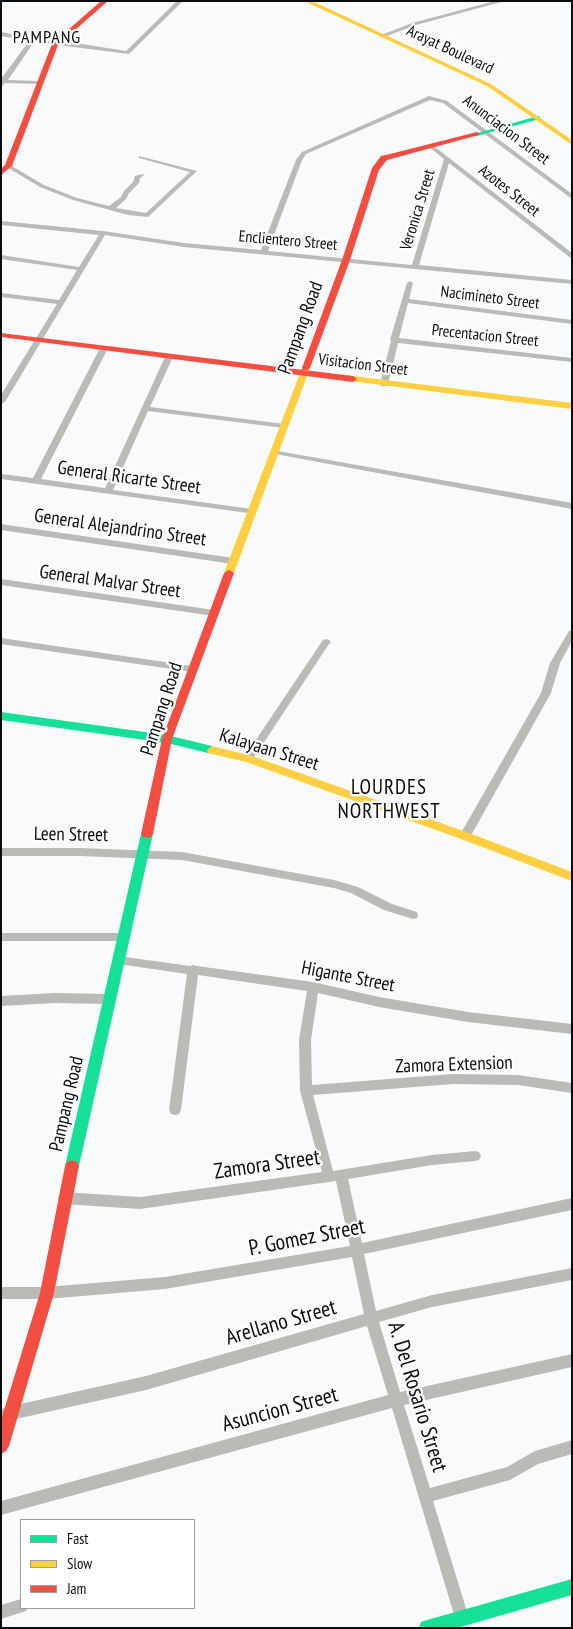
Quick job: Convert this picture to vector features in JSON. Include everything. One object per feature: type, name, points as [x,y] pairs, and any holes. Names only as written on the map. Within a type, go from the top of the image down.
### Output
[{"type":"street","points":[[105,1],[56,43],[4,170],[51,190],[128,213],[148,215],[194,172],[141,157]]},
{"type":"street","points":[[1,34],[127,53],[180,1]]},
{"type":"street","name":"Arayat Boulevard","points":[[307,1],[489,85],[572,143]]},
{"type":"street","points":[[382,36],[423,22],[502,1]]},
{"type":"street","points":[[2,82],[32,40]]},
{"type":"street","points":[[2,82],[40,83]]},
{"type":"street","name":"Anunciacion Street","points":[[264,252],[299,160],[304,154],[429,98],[437,98],[486,132],[572,197]]},
{"type":"street","name":"Pampang Road","points":[[1,1446],[5,1414],[47,1293],[64,1198],[108,999],[125,937],[141,854],[167,739],[346,260],[377,165],[384,158],[392,155],[538,118]]},
{"type":"street","name":"Azotes Street","points":[[431,146],[572,258]]},
{"type":"street","name":"Veronica Street","points":[[415,267],[447,160]]},
{"type":"street","points":[[111,208],[124,198],[126,192],[136,182],[140,174]]},
{"type":"street","name":"Enclientero Street","points":[[1,223],[179,244],[572,282]]},
{"type":"street","points":[[1,402],[102,234]]},
{"type":"street","points":[[1,257],[82,269]]},
{"type":"street","points":[[384,384],[410,283]]},
{"type":"street","points":[[1,295],[61,302]]},
{"type":"street","name":"Nacimineto Street","points":[[406,301],[572,322]]},
{"type":"street","name":"Visitacion Street","points":[[1,335],[302,374],[572,406]]},
{"type":"street","name":"Precentacion Street","points":[[394,340],[572,360]]},
{"type":"street","points":[[36,481],[104,348]]},
{"type":"street","points":[[108,491],[147,409],[169,357]]},
{"type":"street","points":[[147,409],[284,426]]},
{"type":"street","points":[[275,452],[572,506]]},
{"type":"street","name":"General Ricarte Street","points":[[1,476],[252,512]]},
{"type":"street","name":"General Alejandrino Street","points":[[1,528],[233,561]]},
{"type":"street","name":"General Malvar Street","points":[[1,582],[214,613]]},
{"type":"street","points":[[465,836],[546,693],[555,663],[572,633]]},
{"type":"street","points":[[1,641],[192,670]]},
{"type":"street","points":[[248,759],[326,642]]},
{"type":"street","name":"Kalayaan Street","points":[[1,716],[167,739],[248,759],[465,836],[572,877]]},
{"type":"street","name":"Leen Street","points":[[1,852],[182,856],[334,884],[354,890],[388,907],[413,915]]},
{"type":"street","points":[[1,937],[125,937]]},
{"type":"street","name":"Higante Street","points":[[118,960],[193,969],[313,988],[379,1002],[468,1016],[572,1029]]},
{"type":"street","points":[[175,1110],[193,969]]},
{"type":"street","name":"A. Del Rosario Street","points":[[313,988],[305,1040],[306,1091],[357,1249],[372,1320],[462,1623]]},
{"type":"street","points":[[1,1001],[55,998],[108,999]]},
{"type":"street","name":"Zamora Extension","points":[[306,1091],[453,1079],[518,1080],[572,1088]]},
{"type":"street","name":"Zamora Street","points":[[64,1198],[140,1203],[335,1176],[432,1160],[475,1156]]},
{"type":"street","name":"P. Gomez Street","points":[[1,1293],[47,1293],[165,1283],[334,1255],[572,1204]]},
{"type":"street","name":"Arellano Street","points":[[5,1414],[146,1383],[372,1320],[432,1301],[572,1274]]},
{"type":"street","name":"Asuncion Street","points":[[1,1508],[396,1400],[572,1360]]},
{"type":"street","points":[[425,1496],[510,1473],[535,1458],[572,1447]]},
{"type":"street","points":[[427,1628],[462,1623],[572,1587]]},
{"type":"street","points":[[1,1612],[20,1606]]},
{"type":"traffic: fast","points":[[477,134],[538,118]]},
{"type":"traffic: fast","points":[[1,716],[167,739],[212,750]]},
{"type":"traffic: fast","points":[[72,1166],[147,834]]},
{"type":"traffic: fast","points":[[427,1628],[572,1587]]},
{"type":"traffic: slow","points":[[307,1],[489,85],[572,143]]},
{"type":"traffic: slow","points":[[229,573],[306,368]]},
{"type":"traffic: slow","points":[[353,379],[572,406]]},
{"type":"traffic: slow","points":[[212,750],[248,759],[465,836],[572,877]]},
{"type":"traffic: jam","points":[[1,173],[8,166],[55,44],[105,1]]},
{"type":"traffic: jam","points":[[306,368],[346,260],[375,170],[384,158],[392,155],[477,134]]},
{"type":"traffic: jam","points":[[1,335],[353,379]]},
{"type":"traffic: jam","points":[[147,834],[167,739],[229,573]]},
{"type":"traffic: jam","points":[[1,1446],[47,1293],[72,1166]]},
{"type":"district","name":"PAMPANG","points":[[47,38]]},
{"type":"district","name":"LOURDES NORTHWEST","points":[[389,800]]}]
